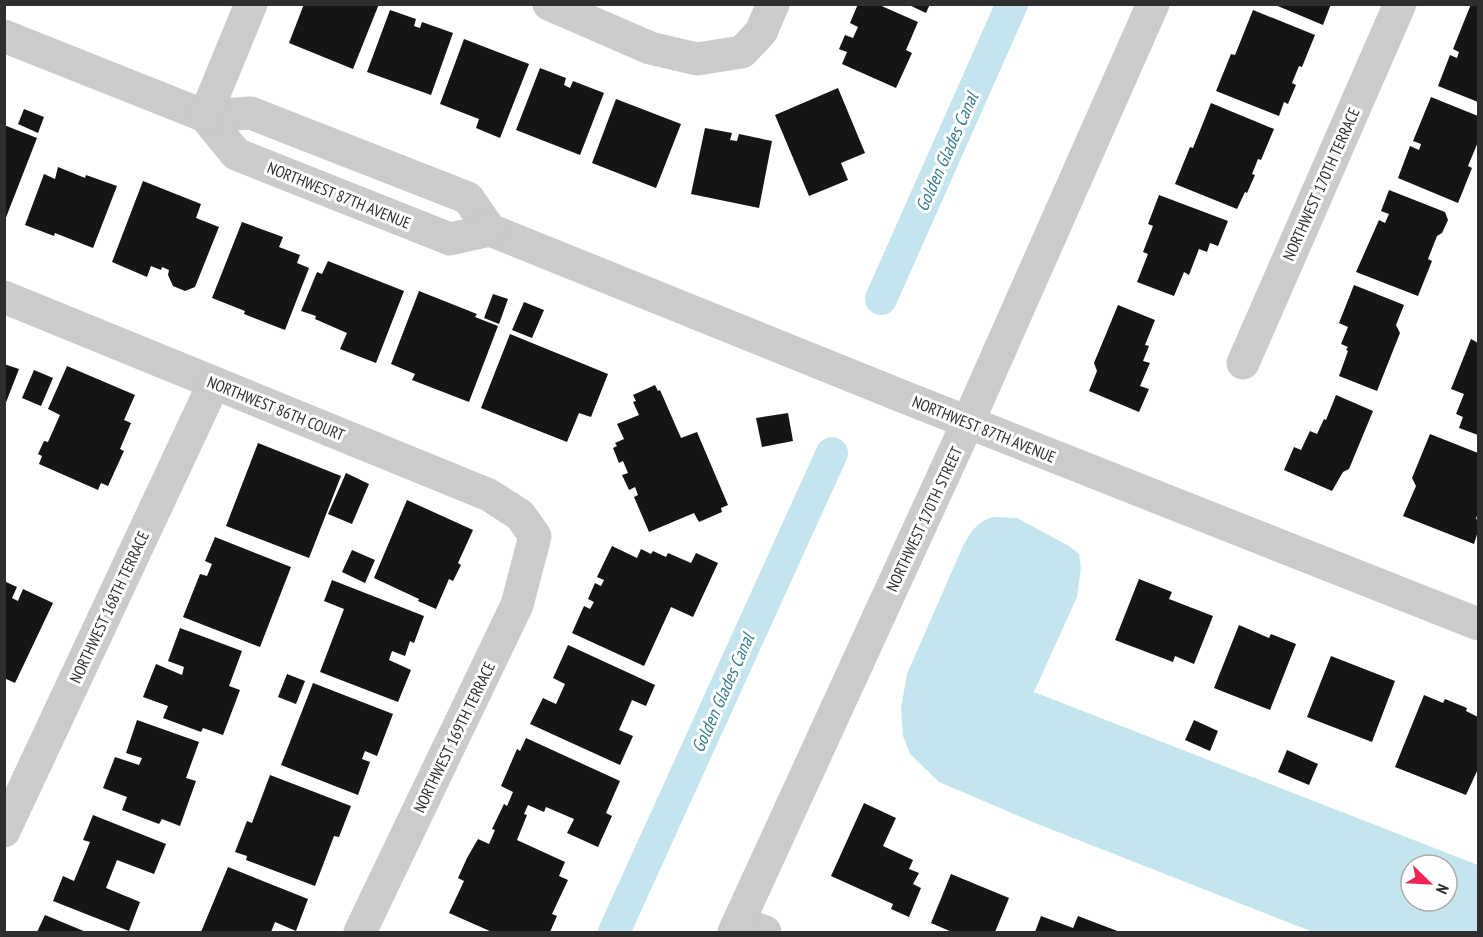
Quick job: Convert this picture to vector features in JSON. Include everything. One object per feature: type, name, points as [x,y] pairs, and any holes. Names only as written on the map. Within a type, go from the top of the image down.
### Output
[{"type":"street","points":[[205,116],[251,4]]},
{"type":"street","points":[[549,4],[650,48],[697,59],[742,52],[761,32],[773,4]]},
{"type":"street","name":"NORTHWEST 170TH STREET","points":[[746,929],[1153,4]]},
{"type":"street","name":"NORTHWEST 170TH TERRACE","points":[[1243,363],[1400,4]]},
{"type":"street","name":"NORTHWEST 87TH AVENUE","points":[[4,36],[205,116],[251,112],[468,198],[490,230],[1479,624]]},
{"type":"street","name":"NORTHWEST 87TH AVENUE","points":[[205,116],[236,154],[450,239],[490,230]]},
{"type":"street","name":"NORTHWEST 86TH COURT","points":[[4,297],[489,495],[520,515],[535,536]]},
{"type":"street","name":"NORTHWEST 168TH TERRACE","points":[[4,831],[214,383]]},
{"type":"street","name":"NORTHWEST 169TH TERRACE","points":[[360,933],[517,605],[535,536]]},
{"type":"water","points":[[993,517],[1017,518],[1069,546],[1079,554],[1081,568],[1077,597],[1034,692],[1447,853],[1399,853],[1399,913],[1459,913],[1459,858],[1478,865],[1478,932],[1313,932],[1035,823],[939,782],[910,754],[903,736],[901,708],[907,674],[963,546],[975,528]]},
{"type":"building","points":[[304,4],[379,4],[353,69],[289,43]]},
{"type":"building","points":[[858,4],[877,4],[918,22],[906,50],[912,53],[896,88],[842,64],[847,52],[839,49],[845,35],[853,38],[858,27],[850,23]]},
{"type":"building","points":[[907,4],[930,4],[926,13]]},
{"type":"building","points":[[1273,4],[1331,4],[1323,25]]},
{"type":"building","points":[[1471,4],[1478,6],[1478,102],[1438,86],[1450,55],[1457,58],[1459,52],[1453,49]]},
{"type":"building","points":[[390,10],[416,19],[414,26],[420,28],[422,22],[453,33],[431,95],[367,72]]},
{"type":"building","points":[[1253,10],[1315,35],[1302,67],[1299,66],[1292,83],[1296,85],[1288,104],[1284,102],[1279,116],[1216,91],[1231,54],[1235,55]]},
{"type":"building","points":[[464,39],[529,64],[500,138],[476,128],[479,119],[440,104]]},
{"type":"building","points":[[540,68],[566,78],[564,85],[570,88],[573,81],[604,93],[580,155],[516,130]]},
{"type":"building","points":[[838,88],[865,153],[841,163],[848,180],[809,196],[775,115]]},
{"type":"building","points":[[1431,97],[1478,116],[1478,142],[1468,166],[1472,168],[1458,203],[1398,178],[1410,146],[1419,150],[1421,144],[1413,141]]},
{"type":"building","points":[[616,99],[681,124],[656,188],[592,163]]},
{"type":"building","points":[[1211,103],[1274,129],[1261,160],[1258,159],[1252,174],[1255,175],[1247,193],[1245,192],[1237,209],[1175,184],[1190,147],[1193,148]]},
{"type":"building","points":[[24,109],[44,117],[38,133],[18,124]]},
{"type":"building","points":[[4,125],[37,138],[5,220],[4,220]]},
{"type":"building","points":[[705,128],[732,133],[730,140],[737,141],[739,134],[772,141],[759,208],[691,194]]},
{"type":"building","points":[[58,167],[85,178],[86,175],[117,186],[93,248],[55,233],[54,236],[25,225],[44,174],[55,179]]},
{"type":"building","points":[[143,181],[201,204],[196,218],[219,227],[195,287],[185,291],[173,286],[168,275],[169,270],[162,267],[161,270],[151,266],[147,277],[112,262]]},
{"type":"building","points":[[1389,190],[1445,212],[1448,220],[1442,233],[1437,236],[1428,259],[1432,261],[1418,296],[1356,272],[1379,220],[1385,223],[1389,214],[1381,211]]},
{"type":"building","points":[[1159,195],[1228,221],[1218,246],[1210,243],[1207,252],[1199,249],[1189,275],[1184,272],[1174,296],[1137,282],[1148,254],[1143,252],[1153,226],[1148,224]]},
{"type":"building","points":[[242,222],[283,237],[279,247],[300,255],[297,263],[309,268],[285,330],[244,314],[245,311],[212,298]]},
{"type":"building","points":[[328,261],[404,291],[376,363],[340,349],[347,333],[315,319],[316,316],[301,311],[317,272],[322,274]]},
{"type":"building","points":[[1354,285],[1404,305],[1396,325],[1400,333],[1377,391],[1339,376],[1348,351],[1346,350],[1348,347],[1341,344],[1348,327],[1339,323]]},
{"type":"building","points":[[419,291],[477,314],[475,317],[498,326],[469,402],[412,380],[415,374],[391,364]]},
{"type":"building","points":[[493,294],[508,299],[499,324],[484,318]]},
{"type":"building","points":[[524,302],[544,310],[532,338],[512,330]]},
{"type":"building","points":[[1118,305],[1155,320],[1145,345],[1149,346],[1143,361],[1150,363],[1140,386],[1149,389],[1139,412],[1089,391],[1097,371],[1094,363]]},
{"type":"building","points":[[510,334],[608,374],[591,417],[579,413],[567,442],[481,408]]},
{"type":"building","points":[[1471,339],[1478,343],[1478,435],[1459,428],[1463,417],[1456,414],[1464,394],[1451,389]]},
{"type":"building","points":[[4,364],[19,369],[5,405],[4,405]]},
{"type":"building","points":[[67,366],[135,395],[124,420],[131,423],[120,449],[124,451],[108,486],[101,483],[98,490],[39,464],[42,456],[38,454],[44,441],[48,442],[60,415],[48,409]]},
{"type":"building","points":[[34,370],[53,378],[41,406],[22,398]]},
{"type":"building","points":[[655,385],[658,391],[660,390],[681,438],[697,432],[728,505],[721,508],[722,512],[699,522],[694,513],[649,532],[634,497],[638,495],[635,487],[629,490],[622,475],[628,473],[623,461],[619,463],[613,448],[617,446],[615,443],[624,439],[617,424],[639,415],[633,402],[636,401],[633,395]]},
{"type":"building","points":[[1336,395],[1373,411],[1349,469],[1343,472],[1332,491],[1284,470],[1294,447],[1301,450],[1310,431],[1317,434],[1324,419],[1326,420]]},
{"type":"building","points":[[788,413],[793,441],[762,447],[756,418]]},
{"type":"building","points":[[1430,434],[1478,453],[1476,519],[1478,520],[1478,531],[1474,544],[1403,516],[1416,486],[1412,478]]},
{"type":"building","points":[[258,443],[341,476],[309,558],[226,526]]},
{"type":"building","points":[[346,473],[369,484],[352,524],[328,514]]},
{"type":"building","points":[[407,500],[473,530],[458,563],[461,565],[453,581],[449,579],[436,609],[374,578]]},
{"type":"building","points":[[215,537],[291,567],[260,647],[183,617],[200,574],[207,576],[212,564],[205,561]]},
{"type":"building","points":[[612,546],[637,558],[641,549],[666,557],[668,553],[691,563],[696,553],[718,563],[693,617],[671,607],[644,666],[572,633],[584,606],[590,609],[594,602],[588,599],[595,583],[601,586],[604,580],[597,577]]},
{"type":"building","points":[[352,550],[375,560],[365,583],[342,572]]},
{"type":"building","points":[[1139,579],[1172,592],[1169,599],[1213,616],[1194,664],[1175,656],[1173,662],[1115,640]]},
{"type":"building","points":[[332,580],[424,616],[414,643],[410,641],[405,656],[392,651],[389,660],[411,670],[398,702],[320,672],[344,609],[324,601]]},
{"type":"building","points":[[4,581],[17,587],[12,598],[18,601],[23,589],[53,603],[15,683],[4,678]]},
{"type":"building","points":[[1239,625],[1269,638],[1271,634],[1296,644],[1270,710],[1214,688]]},
{"type":"building","points":[[180,628],[242,651],[229,686],[240,690],[223,735],[203,728],[201,732],[163,718],[168,706],[143,697],[156,664],[182,675],[184,667],[168,661]]},
{"type":"building","points":[[568,645],[655,685],[646,706],[632,700],[619,730],[633,736],[620,765],[530,724],[543,698],[556,704],[565,684],[553,678]]},
{"type":"building","points":[[1331,656],[1395,681],[1372,742],[1307,717]]},
{"type":"building","points":[[287,674],[305,681],[296,704],[278,697]]},
{"type":"building","points":[[313,683],[393,714],[377,756],[365,751],[362,759],[370,762],[358,795],[281,765]]},
{"type":"building","points":[[1424,695],[1443,703],[1445,699],[1467,708],[1466,711],[1478,717],[1478,769],[1466,795],[1395,767]]},
{"type":"building","points":[[137,720],[199,742],[186,778],[196,781],[180,826],[162,819],[159,824],[122,810],[127,797],[103,788],[115,757],[139,765],[142,758],[126,753]]},
{"type":"building","points":[[1194,720],[1218,731],[1210,751],[1185,740]]},
{"type":"building","points":[[526,738],[620,781],[606,813],[612,816],[598,847],[567,833],[574,819],[546,807],[544,812],[528,805],[524,814],[527,815],[517,840],[565,862],[559,876],[568,880],[552,914],[557,916],[550,932],[492,932],[449,913],[464,881],[458,878],[467,858],[478,839],[489,844],[495,830],[492,829],[504,804],[507,806],[513,792],[501,786],[517,749],[520,751]]},
{"type":"building","points":[[1287,750],[1318,764],[1309,785],[1278,772]]},
{"type":"building","points":[[270,775],[351,806],[339,837],[334,836],[315,886],[246,860],[247,856],[235,852],[247,821],[252,823]]},
{"type":"building","points":[[864,803],[896,818],[883,846],[913,860],[909,869],[919,873],[913,884],[921,888],[909,917],[891,909],[893,904],[831,876]]},
{"type":"building","points":[[93,815],[166,844],[154,874],[117,860],[106,888],[140,902],[129,931],[53,901],[63,876],[74,881],[90,842],[83,840]]},
{"type":"building","points":[[228,867],[308,899],[296,931],[275,922],[271,932],[201,932]]},
{"type":"building","points":[[951,874],[1009,898],[995,932],[952,932],[931,923]]},
{"type":"building","points":[[45,915],[86,932],[37,932]]},
{"type":"building","points":[[1041,916],[1073,928],[1078,916],[1120,932],[1035,932]]},
{"type":"waterway","name":"Golden Glades Canal","points":[[881,299],[1012,4]]},
{"type":"waterway","name":"Golden Glades Canal","points":[[614,932],[832,453]]}]
